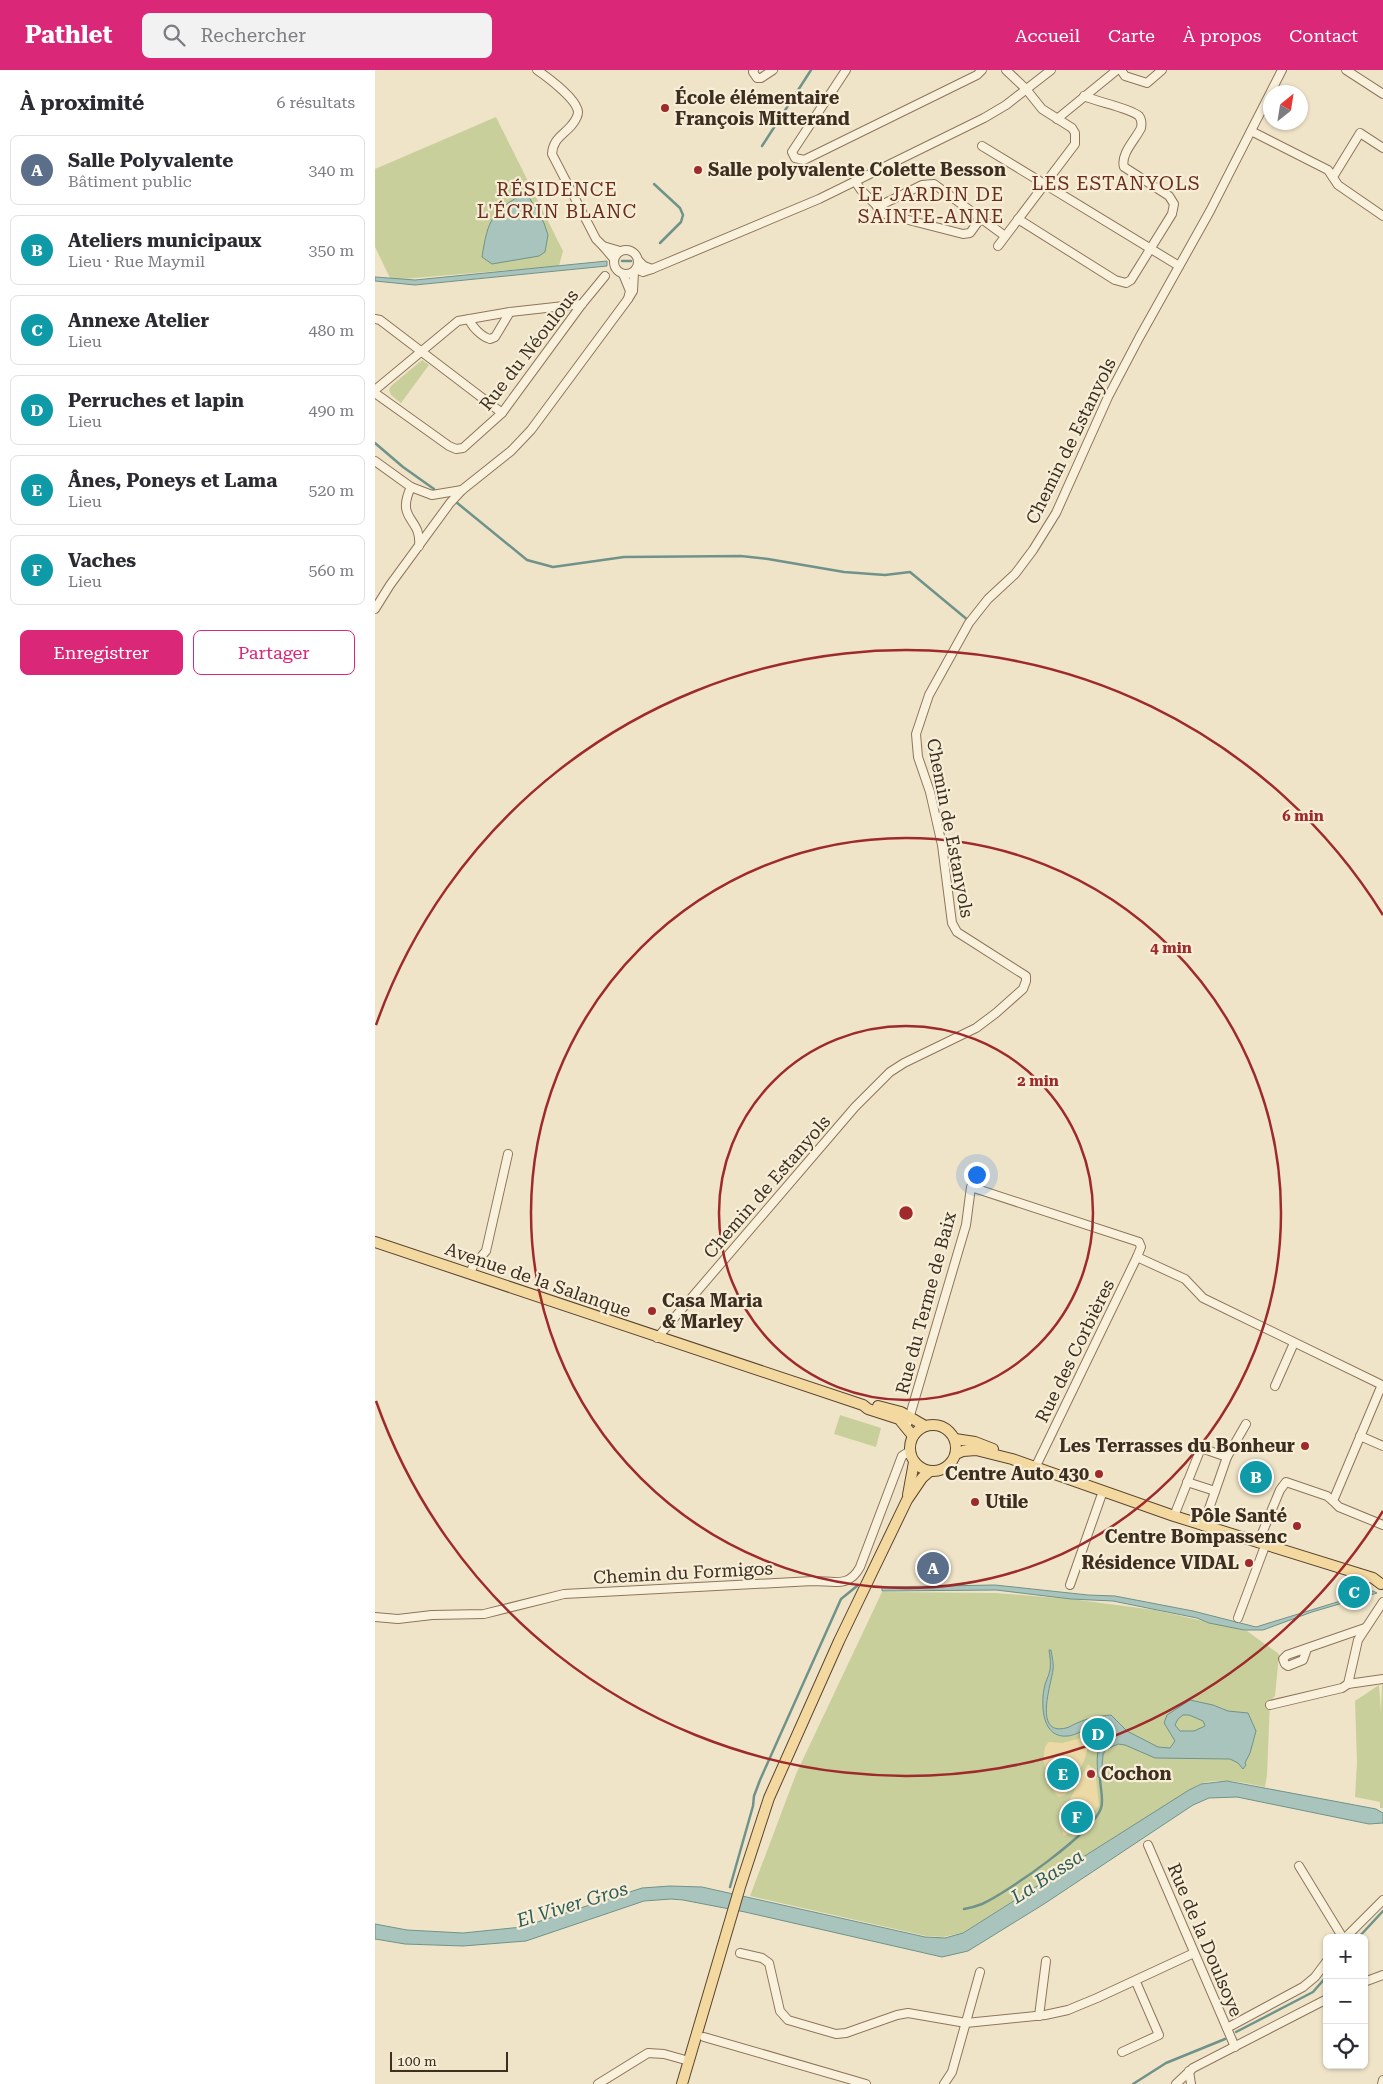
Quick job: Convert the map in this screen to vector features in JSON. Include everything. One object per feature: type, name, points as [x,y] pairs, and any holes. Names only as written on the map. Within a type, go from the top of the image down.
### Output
[{"type":"main road","name":"Avenue de la Salanque","points":[[375,1242],[657,1338],[863,1405],[870,1404],[884,1407],[909,1421],[925,1426]]},
{"type":"main road","points":[[909,1421],[913,1436],[910,1451],[915,1462],[924,1470],[931,1471],[945,1468],[956,1454],[955,1439],[951,1432],[939,1425],[925,1426],[913,1436]]},
{"type":"main road","points":[[955,1439],[980,1444],[1035,1468],[1203,1526],[1361,1575],[1368,1574],[1383,1582]]},
{"type":"main road","points":[[956,1454],[963,1451],[976,1450],[1012,1459]]},
{"type":"main road","points":[[907,1500],[915,1462]]},
{"type":"main road","points":[[682,2084],[740,1887],[769,1798],[839,1641],[907,1500],[922,1478],[931,1471]]},
{"type":"street","points":[[537,70],[561,89],[578,112],[576,120],[555,140],[552,154],[596,239],[614,262],[630,290],[628,299]]},
{"type":"street","points":[[754,70],[753,72],[757,78],[761,78],[773,70]]},
{"type":"street","points":[[846,70],[792,152],[795,158],[804,160],[977,75],[982,70]]},
{"type":"street","points":[[998,246],[1075,144],[1076,139],[1072,128],[1042,109],[1027,89],[1006,70]]},
{"type":"street","points":[[605,276],[635,271],[643,272],[652,269],[819,199],[985,118],[1006,105],[1051,70]]},
{"type":"street","points":[[1057,119],[1119,70],[1125,76],[1147,83],[1162,70]]},
{"type":"street","name":"Chemin de Estanyols","points":[[657,1338],[794,1176],[855,1107],[890,1072],[904,1063],[976,1028],[1023,989],[1026,981],[1025,976],[957,932],[952,923],[942,845],[918,757],[916,734],[929,695],[969,623],[988,599],[1015,574],[1033,550],[1056,513],[1108,397],[1210,211],[1282,70]]},
{"type":"street","points":[[1346,70],[1383,94]]},
{"type":"street","points":[[1018,219],[1119,282],[1127,282],[1131,280],[1172,214],[1174,204],[1169,196],[1124,167],[1124,156],[1139,132],[1142,122],[1139,117],[1132,112],[1084,96]]},
{"type":"street","points":[[1251,131],[1328,170],[1337,186],[1383,216]]},
{"type":"street","points":[[1333,177],[1360,134],[1383,148]]},
{"type":"street","points":[[982,146],[1046,183],[1179,266]]},
{"type":"street","points":[[855,181],[861,190],[885,214],[963,234],[970,233],[978,222],[978,217]]},
{"type":"street","points":[[877,207],[922,185],[934,184],[1005,236]]},
{"type":"street","points":[[603,246],[620,251],[628,250],[635,254],[644,266],[652,269]]},
{"type":"street","points":[[614,262],[620,251]]},
{"type":"street","points":[[375,609],[437,520],[462,490],[511,451],[531,430],[628,299],[633,291],[635,271],[639,261]]},
{"type":"street","name":"Rue du Néoulous","points":[[375,391],[449,446],[456,449],[463,448],[501,413],[614,262]]},
{"type":"street","points":[[375,391],[458,321],[510,312],[582,304]]},
{"type":"street","points":[[569,305],[572,319]]},
{"type":"street","points":[[469,319],[471,324],[486,338],[490,339],[495,337],[510,312]]},
{"type":"street","points":[[375,319],[380,320],[501,413]]},
{"type":"street","points":[[375,460],[411,487],[432,495],[462,490]]},
{"type":"street","points":[[411,487],[405,500],[405,511],[420,535],[419,547]]},
{"type":"street","points":[[470,1274],[473,1266],[487,1251],[509,1154]]},
{"type":"street","name":"Rue du Terme de Baix","points":[[909,1421],[966,1225],[971,1187],[1139,1242],[1141,1247]]},
{"type":"street","name":"Rue des Corbières","points":[[1035,1468],[1141,1247]]},
{"type":"street","points":[[1137,1257],[1185,1278],[1203,1298],[1382,1386],[1333,1501]]},
{"type":"street","points":[[1275,1386],[1294,1343]]},
{"type":"street","points":[[1203,1526],[1227,1457],[1246,1424]]},
{"type":"street","points":[[1360,1436],[1383,1446]]},
{"type":"street","points":[[1174,1516],[1201,1448],[1227,1457]]},
{"type":"street","name":"Chemin du Formigos","points":[[375,1617],[398,1619],[432,1615],[484,1614],[564,1594],[803,1582],[847,1582],[855,1577],[860,1567],[902,1456],[910,1451]]},
{"type":"street","points":[[1187,1482],[1215,1491]]},
{"type":"street","points":[[1238,1618],[1280,1490],[1286,1482],[1327,1496],[1339,1507],[1383,1525]]},
{"type":"street","points":[[1070,1585],[1103,1490]]},
{"type":"street","points":[[1270,1705],[1343,1688],[1347,1684],[1357,1640],[1383,1602]]},
{"type":"street","points":[[1307,1649],[1365,1628]]},
{"type":"street","points":[[1347,1684],[1383,1679]]},
{"type":"street","name":"Rue de la Doulsoye","points":[[1148,1845],[1235,2047]]},
{"type":"street","points":[[1299,1866],[1342,1934]]},
{"type":"street","points":[[1348,1934],[1383,1900]]},
{"type":"street","points":[[740,1953],[762,1958],[769,1964],[780,2011],[788,2020],[835,2034],[846,2033],[908,2013],[966,2023],[1039,2016],[1068,2010],[1136,1982],[1194,1953]]},
{"type":"street","points":[[1039,2016],[1046,1961]]},
{"type":"street","points":[[1227,2028],[1303,1986],[1315,1977],[1323,1966]]},
{"type":"street","points":[[944,2084],[953,2072],[980,1972]]},
{"type":"street","points":[[1368,1981],[1383,1975]]},
{"type":"street","points":[[1122,2052],[1159,2034],[1136,1982]]},
{"type":"street","points":[[1176,2084],[1189,2071],[1323,2001]]},
{"type":"street","points":[[705,2037],[866,2084]]},
{"type":"street","points":[[598,2084],[648,2054],[664,2054],[689,2062]]},
{"type":"street","points":[[1189,2071],[1191,2084]]},
{"type":"street","points":[[1382,2084],[1383,2080]]},
{"type":"green space","points":[[496,117],[563,251],[559,266],[391,280],[375,247],[375,169]]},
{"type":"green space","points":[[422,360],[429,365],[401,403],[391,395],[389,390],[391,386]]},
{"type":"green space","points":[[840,1415],[881,1428],[876,1447],[834,1434]]},
{"type":"green space","points":[[882,1592],[996,1593],[1071,1599],[1155,1610],[1247,1631],[1279,1654],[1275,1696],[1270,1701],[1265,1787],[1224,1781],[1199,1784],[962,1933],[943,1937],[926,1936],[750,1896],[796,1774]]},
{"type":"green space","points":[[1382,1683],[1383,1808],[1380,1808],[1380,1802],[1355,1797],[1357,1762],[1355,1701],[1379,1685],[1381,1712]]},
{"type":"sand","points":[[1085,1737],[1087,1750],[1085,1758],[1065,1795],[1059,1797],[1051,1786],[1045,1770],[1044,1753],[1046,1747],[1049,1742],[1062,1743]]},
{"type":"sand","points":[[1088,1764],[1095,1770],[1099,1805],[1085,1823],[1064,1836],[1060,1824],[1064,1811]]},
{"type":"water","points":[[526,192],[544,223],[548,235],[545,252],[539,256],[492,264],[482,257],[487,233],[493,217],[506,205]]},
{"type":"water","points":[[607,261],[607,266],[415,285],[375,281],[375,277],[415,280]]},
{"type":"water","points":[[995,1585],[1115,1596],[1193,1611],[1256,1627],[1373,1591],[1377,1593],[1312,1612],[1263,1630],[1244,1630],[1209,1623],[1197,1618],[1113,1601],[1071,1599],[996,1590],[882,1591],[882,1587]]},
{"type":"water","points":[[1049,1650],[1051,1650],[1053,1668],[1046,1708],[1050,1724],[1056,1728],[1066,1728],[1081,1721],[1111,1715],[1127,1731],[1158,1747],[1170,1748],[1175,1741],[1164,1723],[1167,1715],[1190,1700],[1213,1705],[1228,1711],[1248,1713],[1256,1731],[1245,1763],[1246,1765],[1243,1769],[1238,1763],[1230,1759],[1155,1758],[1125,1745],[1118,1744],[1105,1750],[1101,1778],[1098,1777],[1097,1755],[1106,1734],[1105,1727],[1095,1726],[1072,1735],[1059,1736],[1048,1727],[1045,1720],[1043,1696],[1050,1670]],"holes":[[[1183,1715],[1189,1715],[1203,1721],[1205,1726],[1194,1731],[1180,1731],[1175,1725],[1178,1719]]]},
{"type":"water","points":[[1227,1781],[1376,1809],[1383,1813],[1383,1823],[1369,1824],[1237,1797],[1209,1798],[1193,1805],[1044,1904],[968,1951],[942,1957],[745,1912],[671,1899],[644,1901],[526,1941],[463,1946],[405,1944],[375,1939],[375,1924],[407,1930],[463,1933],[522,1927],[642,1888],[670,1886],[702,1887],[925,1937],[945,1938],[963,1933],[1189,1790],[1201,1784]]},
{"type":"waterway","points":[[762,146],[811,70]]},
{"type":"waterway","points":[[654,184],[680,208],[683,215],[681,222],[660,243]]},
{"type":"waterway","points":[[622,261],[631,261]]},
{"type":"waterway","points":[[375,443],[403,467],[434,489]]},
{"type":"waterway","points":[[456,502],[527,560],[553,567],[624,557],[741,556],[844,572],[885,575],[910,572],[969,621]]},
{"type":"waterway","points":[[730,1887],[760,1780],[841,1599],[857,1586]]},
{"type":"waterway","name":"La Bassa","points":[[964,1909],[982,1904],[1029,1875],[1083,1832],[1095,1819],[1102,1805],[1100,1778]]},
{"type":"waterway","points":[[1362,1934],[1383,1911]]},
{"type":"waterway","points":[[1236,2032],[1313,1992],[1324,1979]]},
{"type":"waterway","points":[[1133,2084],[1166,2063],[1225,2039]]},
{"type":"place","name":"École élémentaire François Mitterand","points":[[665,108]]},
{"type":"place","name":"Salle polyvalente Colette Besson","points":[[698,170]]},
{"type":"place","name":"Casa Maria & Marley","points":[[652,1311]]},
{"type":"place","name":"Les Terrasses du Bonheur","points":[[1305,1446]]},
{"type":"place","name":"Centre Auto 430","points":[[1099,1474]]},
{"type":"place","name":"Ateliers municipaux","points":[[1256,1477]]},
{"type":"place","name":"Utile","points":[[975,1502]]},
{"type":"place","name":"Pôle Santé Centre Bompassenc","points":[[1297,1526]]},
{"type":"place","name":"Résidence VIDAL","points":[[1249,1563]]},
{"type":"place","name":"Salle Polyvalente","points":[[933,1568]]},
{"type":"place","name":"Annexe Atelier","points":[[1354,1592]]},
{"type":"place","name":"Perruches et lapin","points":[[1098,1734]]},
{"type":"place","name":"Ânes, Poneys et Lama","points":[[1063,1774]]},
{"type":"place","name":"Cochon","points":[[1091,1774]]},
{"type":"place","name":"Vaches","points":[[1077,1817]]},
{"type":"district","name":"LES ESTANYOLS","points":[[1116,183]]},
{"type":"district","name":"RÉSIDENCE L'ÉCRIN BLANC","points":[[557,200]]},
{"type":"district","name":"LE JARDIN DE SAINTE-ANNE","points":[[931,205]]},
{"type":"water label","name":"El Viver Gros","points":[[572,1904]]}]
